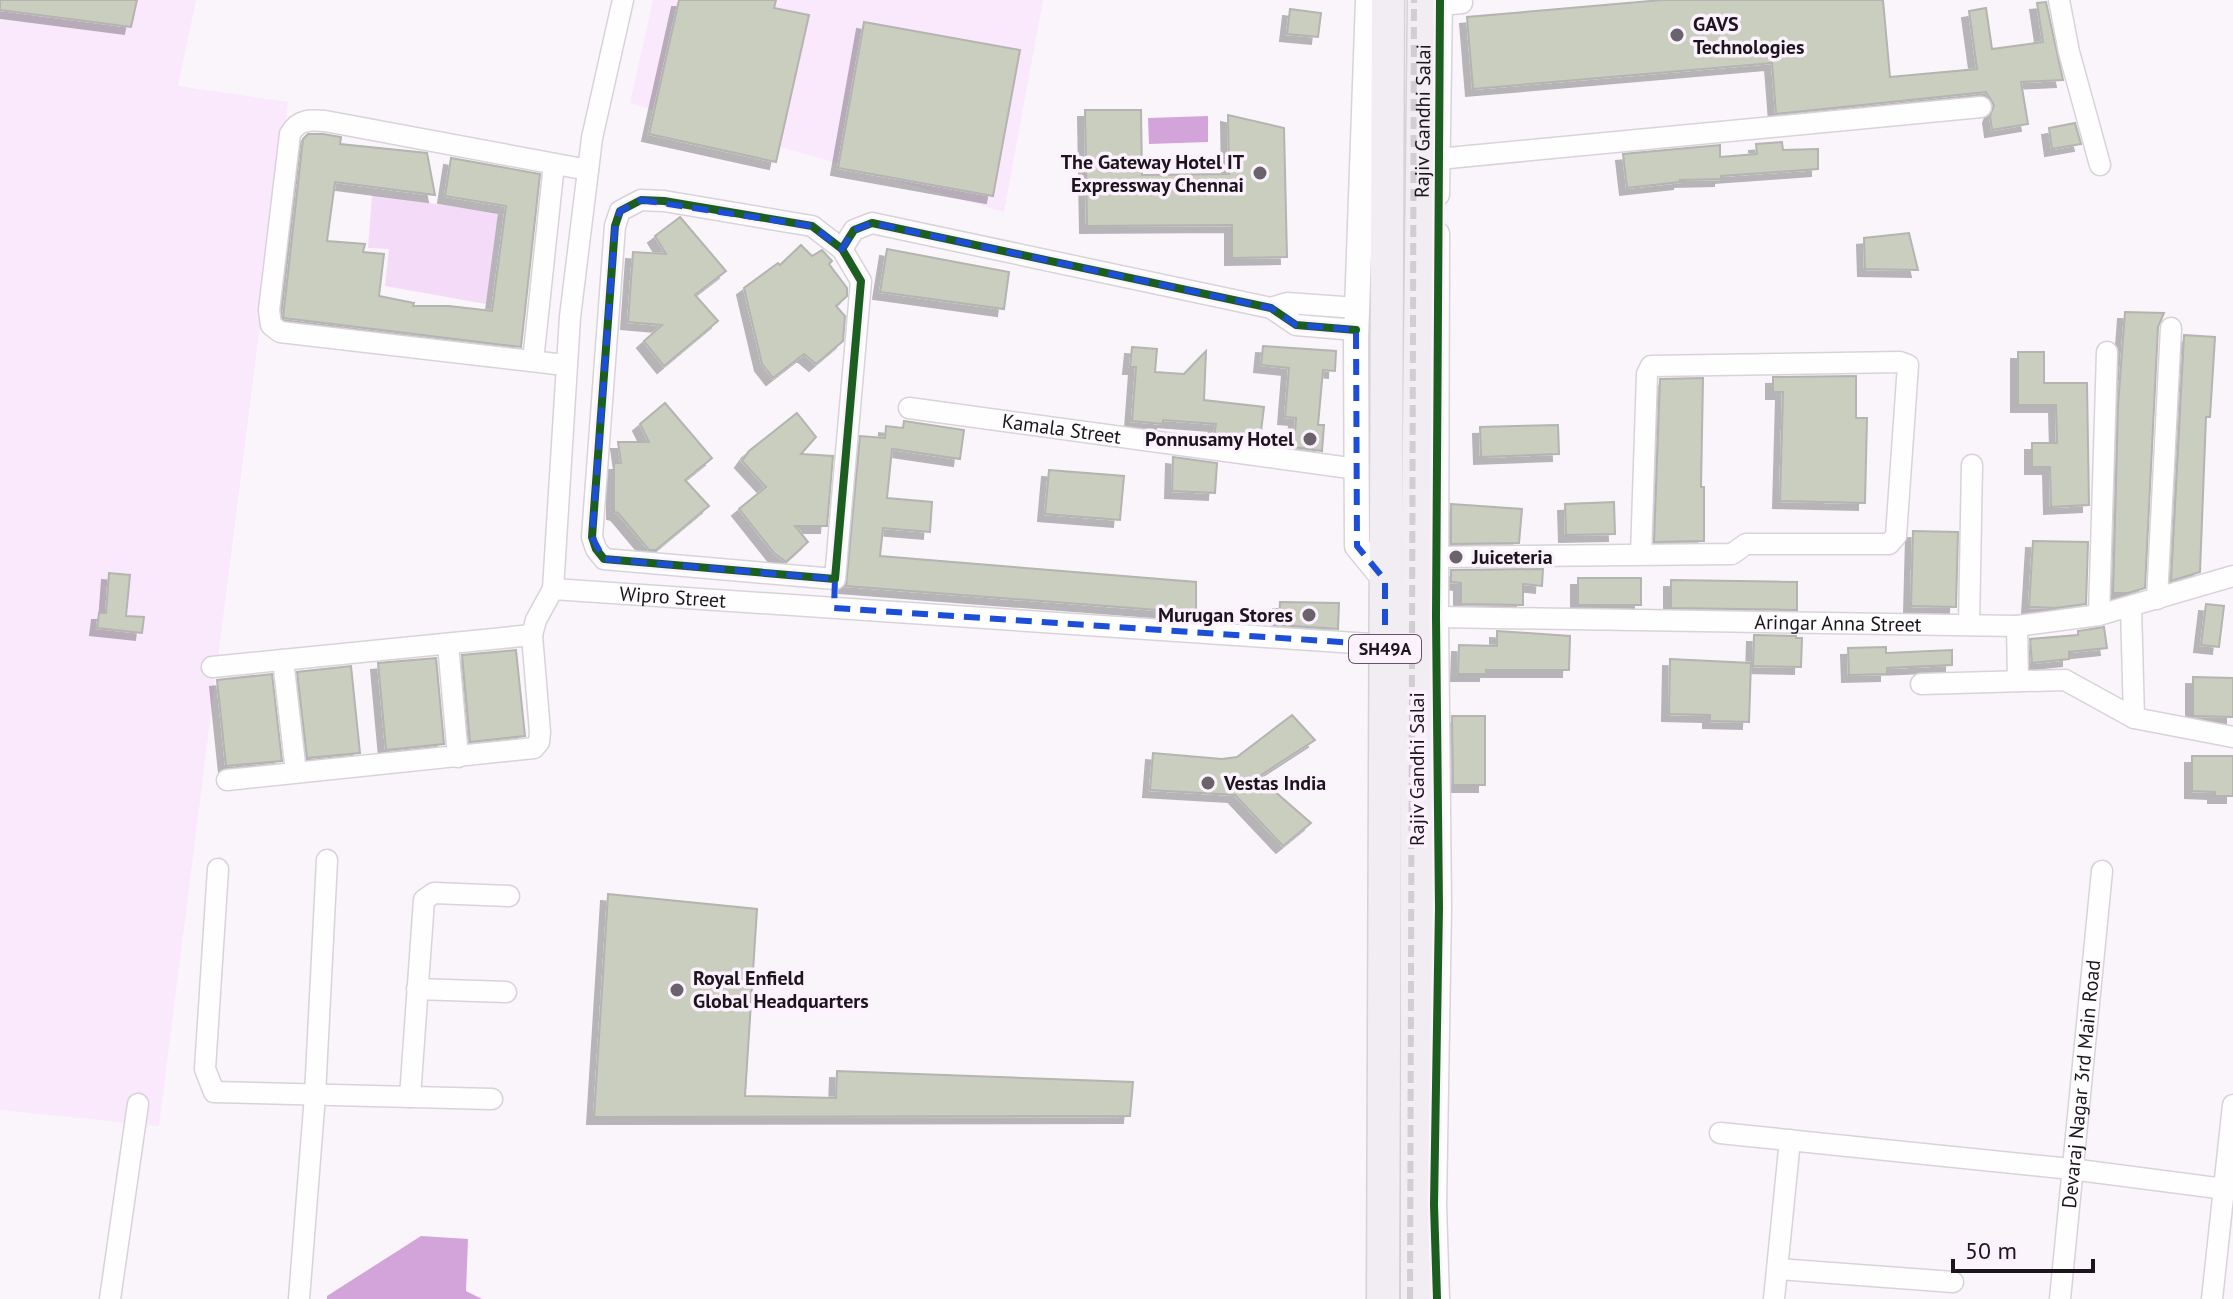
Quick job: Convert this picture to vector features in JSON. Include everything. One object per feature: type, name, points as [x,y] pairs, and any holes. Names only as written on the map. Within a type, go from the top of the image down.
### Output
[{"type":"main road","name":"Rajiv Gandhi Salai","points":[[1383,1299],[1388,0]]},
{"type":"main road","name":"Rajiv Gandhi Salai","points":[[1417,1299],[1417,606],[1430,151],[1423,78],[1441,2]]},
{"type":"main road","points":[[1388,79],[1398,91],[1410,90],[1423,78]]},
{"type":"main road","points":[[1388,144],[1395,134],[1408,131],[1430,151]]},
{"type":"street","points":[[227,780],[534,748],[539,742],[532,635],[536,620],[553,589],[565,365],[588,170],[592,138],[623,0]]},
{"type":"street","points":[[1368,0],[1357,319],[1357,546],[1385,580]]},
{"type":"street","points":[[2059,0],[2069,52],[2100,165]]},
{"type":"street","points":[[1441,2],[1430,151],[1981,107]]},
{"type":"street","points":[[565,365],[280,332],[271,325],[269,310],[290,134],[300,123],[325,121],[588,170]]},
{"type":"street","points":[[533,361],[554,164]]},
{"type":"street","points":[[1429,191],[1439,908],[1434,1205],[1437,1299]]},
{"type":"street","points":[[834,608],[861,281],[842,249],[812,226],[641,200],[620,211],[615,226],[592,537],[596,549],[604,559],[620,563],[835,579]]},
{"type":"street","points":[[842,249],[854,230],[872,223],[1271,308],[1296,325],[1357,319]]},
{"type":"street","points":[[2157,599],[2171,328]]},
{"type":"street","points":[[2099,615],[2107,352]]},
{"type":"street","points":[[1436,557],[1641,555],[1732,554],[1746,544],[1883,545],[1894,541],[1908,365],[1884,362],[1651,366],[1647,374],[1641,555]]},
{"type":"street","name":"Kamala Street","points":[[909,408],[1357,469]]},
{"type":"street","points":[[1969,625],[1972,465]]},
{"type":"street","name":"Aringar Anna Street","points":[[1436,617],[2017,626],[2099,615],[2233,576]]},
{"type":"street","name":"Wipro Street","points":[[553,589],[1385,645]]},
{"type":"street","points":[[2131,607],[2134,718]]},
{"type":"street","points":[[2017,626],[2018,681]]},
{"type":"street","points":[[212,667],[532,635]]},
{"type":"street","points":[[448,644],[458,757]]},
{"type":"street","points":[[283,660],[296,772]]},
{"type":"street","points":[[1921,684],[2065,680],[2134,718],[2233,737]]},
{"type":"street","points":[[299,1299],[315,1095],[327,860]]},
{"type":"street","points":[[218,869],[205,1069],[214,1092],[492,1099]]},
{"type":"street","name":"Devaraj Nagar 3rd Main Road","points":[[2060,1299],[2102,871]]},
{"type":"street","points":[[410,1097],[422,906],[427,896],[434,893],[509,896]]},
{"type":"street","points":[[417,989],[506,992]]},
{"type":"street","points":[[110,1299],[138,1104]]},
{"type":"street","points":[[2212,1299],[2228,1189],[2233,1105]]},
{"type":"street","points":[[1720,1133],[2071,1169],[2228,1189]]},
{"type":"street","points":[[1774,1299],[1790,1140]]},
{"type":"street","points":[[1778,1269],[1953,1282]]},
{"type":"highlighted area","points":[[641,200],[812,226],[842,249],[854,230],[872,223],[1271,308],[1296,325],[1356,330],[1357,546],[1385,580],[1385,645],[834,608],[835,579],[604,559],[592,537],[615,226],[620,211]]},
{"type":"shaded area","points":[[0,0],[196,0],[178,86],[288,102],[159,1126],[0,1110]]},
{"type":"shaded area","points":[[653,0],[1043,0],[1004,212],[630,103]]},
{"type":"shaded area","points":[[1208,116],[1208,142],[1149,144],[1148,118]]},
{"type":"shaded area","points":[[372,195],[498,213],[486,304],[385,286],[389,249],[368,248]]},
{"type":"shaded area","points":[[421,1236],[468,1239],[466,1291],[482,1299],[327,1299],[327,1296]]},
{"type":"building","points":[[0,0],[137,0],[131,27],[0,10]]},
{"type":"building","points":[[679,0],[776,0],[774,8],[809,15],[776,162],[649,134]]},
{"type":"building","name":"GAVS Technologies","points":[[1662,0],[1883,0],[1890,77],[1977,69],[1969,11],[1986,8],[1992,49],[2043,42],[2037,3],[2046,2],[2063,80],[2021,82],[2028,124],[1992,130],[1990,116],[1994,105],[1986,92],[1776,114],[1772,63],[1473,89],[1467,17]]},
{"type":"building","points":[[1290,9],[1321,13],[1318,37],[1287,34]]},
{"type":"building","points":[[864,22],[1020,50],[993,196],[838,168]]},
{"type":"building","points":[[1085,110],[1141,110],[1142,175],[1229,174],[1228,115],[1284,128],[1287,257],[1232,258],[1232,225],[1087,226]]},
{"type":"building","points":[[2075,123],[2081,144],[2052,149],[2049,128]]},
{"type":"building","points":[[308,134],[341,137],[340,144],[427,153],[435,195],[335,182],[327,241],[365,244],[363,252],[384,254],[379,296],[414,303],[413,306],[492,311],[506,206],[445,196],[451,158],[540,174],[521,347],[283,318],[303,139]]},
{"type":"building","points":[[1782,142],[1783,150],[1818,149],[1818,169],[1680,180],[1627,188],[1623,154],[1720,145],[1720,157],[1757,154],[1756,144]]},
{"type":"building","points":[[680,217],[726,271],[695,295],[718,321],[664,366],[644,341],[662,325],[628,322],[633,252],[666,254],[655,236]]},
{"type":"building","points":[[1909,233],[1918,270],[1865,269],[1864,238]]},
{"type":"building","points":[[801,245],[812,256],[822,250],[847,288],[847,296],[836,306],[845,316],[843,341],[816,364],[804,354],[773,378],[762,364],[744,288],[778,263],[780,265]]},
{"type":"building","points":[[887,249],[1009,272],[1004,309],[880,292]]},
{"type":"building","points":[[2125,312],[2164,313],[2158,327],[2145,588],[2113,593],[2118,406]]},
{"type":"building","points":[[2184,335],[2215,337],[2210,417],[2206,417],[2200,572],[2171,581]]},
{"type":"building","points":[[1263,346],[1336,351],[1335,371],[1323,370],[1318,425],[1324,425],[1322,451],[1294,447],[1296,418],[1285,417],[1289,368],[1261,365]]},
{"type":"building","points":[[1132,347],[1157,349],[1155,372],[1184,374],[1206,351],[1204,400],[1264,407],[1260,440],[1214,435],[1216,424],[1132,421],[1136,367],[1130,367]]},
{"type":"building","points":[[2018,352],[2044,352],[2044,383],[2087,383],[2089,505],[2051,507],[2050,467],[2032,467],[2032,443],[2057,443],[2056,405],[2018,405]]},
{"type":"building","points":[[1856,376],[1856,418],[1867,418],[1865,503],[1780,501],[1783,392],[1773,392],[1773,377]]},
{"type":"building","points":[[1703,378],[1701,487],[1704,487],[1704,541],[1654,542],[1660,379]]},
{"type":"building","points":[[665,403],[712,458],[685,480],[709,506],[656,550],[649,550],[614,512],[614,463],[621,463],[618,442],[649,442],[640,424]]},
{"type":"building","points":[[797,413],[816,437],[801,454],[833,456],[827,526],[795,526],[808,542],[786,562],[774,553],[739,509],[766,487],[742,461],[749,451]]},
{"type":"building","points":[[904,421],[964,430],[960,459],[892,449],[887,498],[932,502],[930,532],[883,528],[880,556],[1196,582],[1196,613],[846,586],[860,436],[885,438],[886,426],[903,428]]},
{"type":"building","points":[[1558,425],[1559,454],[1481,457],[1480,427]]},
{"type":"building","points":[[1173,457],[1217,463],[1215,493],[1172,491]]},
{"type":"building","points":[[1049,470],[1124,476],[1120,520],[1045,514]]},
{"type":"building","points":[[1614,502],[1615,534],[1566,535],[1565,504]]},
{"type":"building","points":[[1451,504],[1522,509],[1519,543],[1451,544]]},
{"type":"building","points":[[1913,531],[1958,532],[1956,607],[1911,606]]},
{"type":"building","points":[[2033,541],[2088,542],[2086,604],[2029,607]]},
{"type":"building","points":[[1543,569],[1542,586],[1523,584],[1523,605],[1461,604],[1461,583],[1451,582],[1451,570]]},
{"type":"building","points":[[109,573],[130,575],[126,616],[144,617],[142,633],[97,628],[99,613],[106,613]]},
{"type":"building","points":[[1578,578],[1641,578],[1641,605],[1578,605]]},
{"type":"building","points":[[1671,580],[1797,582],[1797,610],[1671,608]]},
{"type":"building","name":"Murugan Stores","points":[[1280,602],[1339,603],[1338,629],[1279,625]]},
{"type":"building","points":[[2206,604],[2224,606],[2219,647],[2201,645]]},
{"type":"building","points":[[2104,627],[2107,648],[2069,652],[2069,659],[2032,663],[2030,639],[2078,635],[2078,631]]},
{"type":"building","points":[[1497,631],[1570,636],[1569,670],[1486,670],[1486,674],[1458,674],[1459,645],[1497,646]]},
{"type":"building","points":[[1754,635],[1802,638],[1801,667],[1753,666]]},
{"type":"building","points":[[1886,647],[1886,653],[1952,650],[1952,665],[1887,668],[1887,674],[1849,675],[1848,648]]},
{"type":"building","points":[[516,650],[525,736],[470,742],[462,655]]},
{"type":"building","points":[[436,658],[444,744],[386,750],[378,663]]},
{"type":"building","points":[[1670,659],[1751,663],[1749,722],[1710,721],[1710,715],[1669,714]]},
{"type":"building","points":[[351,666],[360,753],[307,758],[297,672]]},
{"type":"building","points":[[272,674],[282,761],[226,766],[217,680]]},
{"type":"building","points":[[2193,677],[2233,678],[2233,717],[2193,716]]},
{"type":"building","name":"Vestas India","points":[[1292,715],[1315,740],[1258,777],[1311,823],[1283,846],[1235,795],[1150,790],[1153,753],[1222,759],[1237,757]]},
{"type":"building","points":[[1452,716],[1485,716],[1485,785],[1453,785]]},
{"type":"building","points":[[2192,756],[2233,756],[2233,796],[2192,791]]},
{"type":"building","name":"Royal Enfield Global Headquarters","points":[[608,894],[757,909],[745,1096],[836,1098],[837,1071],[1133,1082],[1130,1116],[594,1117]]},
{"type":"railway","points":[[1410,1299],[1414,0]]},
{"type":"cycle path","points":[[1437,1299],[1434,1205],[1439,908],[1436,617],[1440,0]]},
{"type":"cycle path","points":[[842,249],[861,281],[835,579],[604,559],[592,537],[615,226],[620,211],[641,200],[664,201],[812,226],[842,249],[854,230],[872,223],[1271,308],[1296,325],[1356,330]]},
{"type":"place","name":"GAVS Technologies","points":[[1677,35]]},
{"type":"place","name":"The Gateway Hotel IT Expressway Chennai","points":[[1260,173]]},
{"type":"place","name":"Ponnusamy Hotel","points":[[1310,439]]},
{"type":"place","name":"Juiceteria","points":[[1456,557]]},
{"type":"place","name":"Murugan Stores","points":[[1309,615]]},
{"type":"place","name":"Vestas India","points":[[1208,783]]},
{"type":"place","name":"Royal Enfield Global Headquarters","points":[[677,990]]}]
